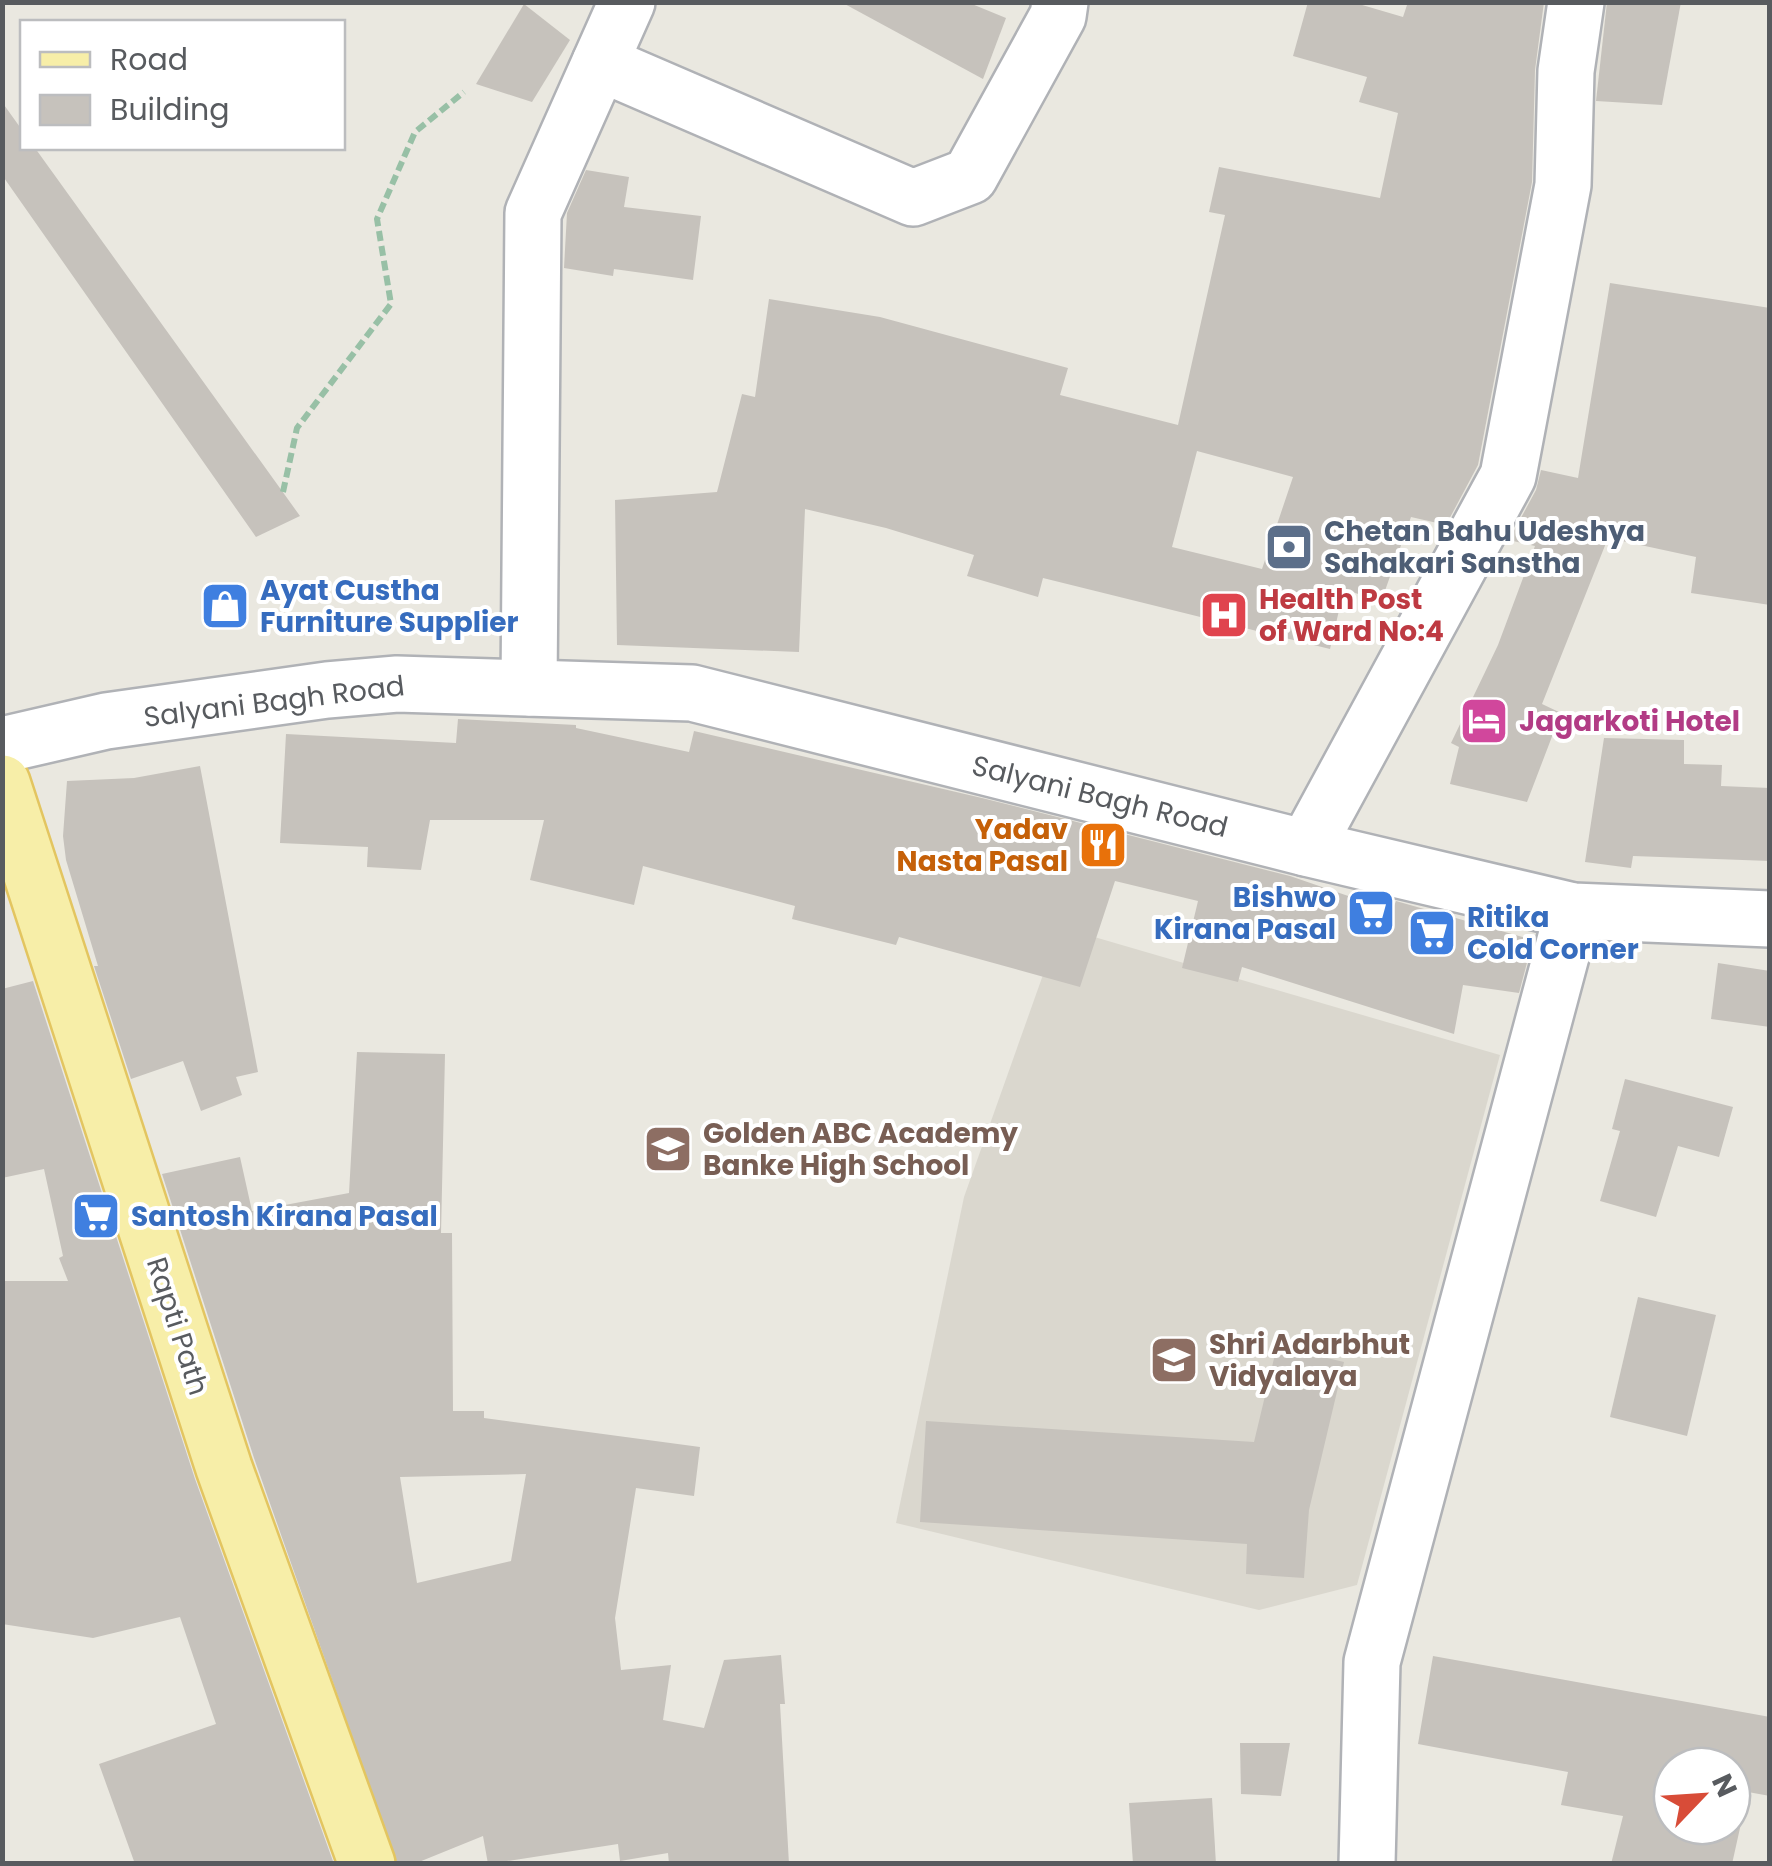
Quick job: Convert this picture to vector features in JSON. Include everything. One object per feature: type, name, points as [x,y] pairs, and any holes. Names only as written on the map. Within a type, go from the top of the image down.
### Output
[{"type":"main road","name":"Rapti Path","points":[[2,783],[224,1468],[367,1864]]},
{"type":"street","points":[[529,688],[533,213],[627,2]]},
{"type":"street","points":[[600,63],[914,198],[970,176],[1058,16],[1060,2]]},
{"type":"street","points":[[1306,848],[1508,476],[1563,185],[1566,72],[1576,2]]},
{"type":"street","name":"Salyani Bagh Road","points":[[2,745],[106,722],[327,690],[396,684],[692,693],[1306,848],[1574,911],[1770,919]]},
{"type":"street","points":[[1367,1864],[1372,1662],[1574,911]]},
{"type":"path","points":[[283,492],[297,428],[392,304],[377,219],[416,132],[464,92]]},
{"type":"shaded area","name":"Shri Adarbhut Vidyalaya","points":[[1060,927],[1500,1055],[1357,1585],[1259,1610],[896,1523],[964,1197]]},
{"type":"building","points":[[841,2],[967,2],[1006,18],[983,79]]},
{"type":"building","points":[[1308,2],[1352,2],[1403,17],[1408,2],[1544,2],[1535,70],[1532,182],[1478,465],[1446,525],[1411,517],[1381,602],[1344,589],[1330,649],[1043,578],[1038,597],[967,576],[974,555],[805,509],[799,652],[617,645],[615,500],[717,492],[742,394],[755,397],[769,299],[880,317],[1068,368],[1060,395],[1178,425],[1225,215],[1209,212],[1219,167],[1380,198],[1398,113],[1359,102],[1367,77],[1293,56]],"holes":[[[1197,451],[1293,477],[1262,569],[1172,547]]]},
{"type":"building","points":[[1607,2],[1681,2],[1662,105],[1596,101]]},
{"type":"building","points":[[524,4],[570,40],[532,102],[476,84]]},
{"type":"building","points":[[2,102],[20,127],[20,150],[36,150],[300,516],[256,537],[2,175]]},
{"type":"building","points":[[586,170],[629,177],[624,207],[701,216],[693,280],[614,269],[613,276],[564,268],[567,213]]},
{"type":"building","points":[[1610,283],[1770,308],[1770,605],[1691,593],[1696,557],[1608,538],[1542,704],[1561,713],[1527,802],[1450,784],[1459,747],[1451,743],[1498,645],[1535,546],[1509,540],[1536,490],[1541,470],[1578,478]]},
{"type":"building","points":[[458,719],[576,725],[689,752],[694,731],[1290,876],[1392,911],[1396,901],[1533,940],[1519,993],[1463,985],[1454,1034],[1242,967],[1238,982],[1182,968],[1198,901],[1115,881],[1080,987],[899,937],[896,945],[792,919],[795,906],[643,866],[634,905],[530,880],[544,820],[430,820],[421,870],[367,867],[368,847],[280,843],[286,734],[456,743]]},
{"type":"building","points":[[1604,738],[1684,740],[1684,764],[1722,765],[1721,786],[1770,788],[1770,861],[1633,856],[1631,868],[1585,862]]},
{"type":"building","points":[[200,766],[258,1072],[236,1077],[242,1095],[201,1111],[183,1061],[131,1079],[94,966],[98,966],[66,860],[63,836],[67,781],[134,778]]},
{"type":"building","points":[[1718,963],[1770,971],[1770,1027],[1711,1019]]},
{"type":"building","points":[[33,981],[195,1479],[334,1864],[135,1864],[99,1764],[216,1724],[180,1617],[93,1638],[2,1624],[2,1281],[68,1281],[59,1258],[63,1256],[44,1169],[2,1178],[2,989]]},
{"type":"building","points":[[357,1052],[445,1054],[441,1233],[452,1233],[453,1411],[484,1411],[484,1418],[700,1447],[694,1496],[636,1488],[615,1618],[621,1670],[671,1665],[663,1720],[704,1728],[724,1660],[781,1655],[789,1864],[669,1864],[668,1853],[620,1861],[618,1844],[488,1864],[483,1836],[414,1864],[397,1864],[254,1458],[162,1174],[240,1157],[252,1211],[349,1193]],"holes":[[[526,1474],[511,1561],[417,1583],[400,1477]]]},
{"type":"building","points":[[1625,1079],[1733,1107],[1719,1157],[1678,1146],[1656,1217],[1600,1201],[1620,1131],[1612,1129]]},
{"type":"building","points":[[1638,1297],[1716,1315],[1687,1436],[1610,1417]]},
{"type":"building","points":[[1277,1346],[1344,1362],[1309,1510],[1304,1578],[1246,1574],[1247,1544],[920,1522],[926,1421],[1254,1442]]},
{"type":"building","points":[[1433,1656],[1770,1717],[1770,1796],[1752,1793],[1752,1746],[1652,1746],[1652,1846],[1736,1846],[1732,1864],[1611,1864],[1623,1816],[1561,1805],[1568,1772],[1418,1744]]},
{"type":"building","points":[[1240,1743],[1290,1743],[1281,1796],[1241,1794]]},
{"type":"building","points":[[1212,1798],[1216,1864],[1133,1864],[1129,1803]]},
{"type":"place","name":"Chetan Bahu Udeshya Sahakari Sanstha","points":[[1289,547]]},
{"type":"place","name":"Ayat Custha Furniture Supplier","points":[[225,606]]},
{"type":"place","name":"Health Post of Ward No:4","points":[[1224,615]]},
{"type":"place","name":"Jagarkoti Hotel","points":[[1484,721]]},
{"type":"place","name":"Yadav Nasta Pasal","points":[[1103,845]]},
{"type":"place","name":"Bishwo Kirana Pasal","points":[[1371,913]]},
{"type":"place","name":"Ritika Cold Corner","points":[[1432,933]]},
{"type":"place","name":"Golden ABC Academy Banke High School","points":[[668,1149]]},
{"type":"place","name":"Santosh Kirana Pasal","points":[[96,1216]]},
{"type":"place","name":"Shri Adarbhut Vidyalaya","points":[[1174,1360]]}]
